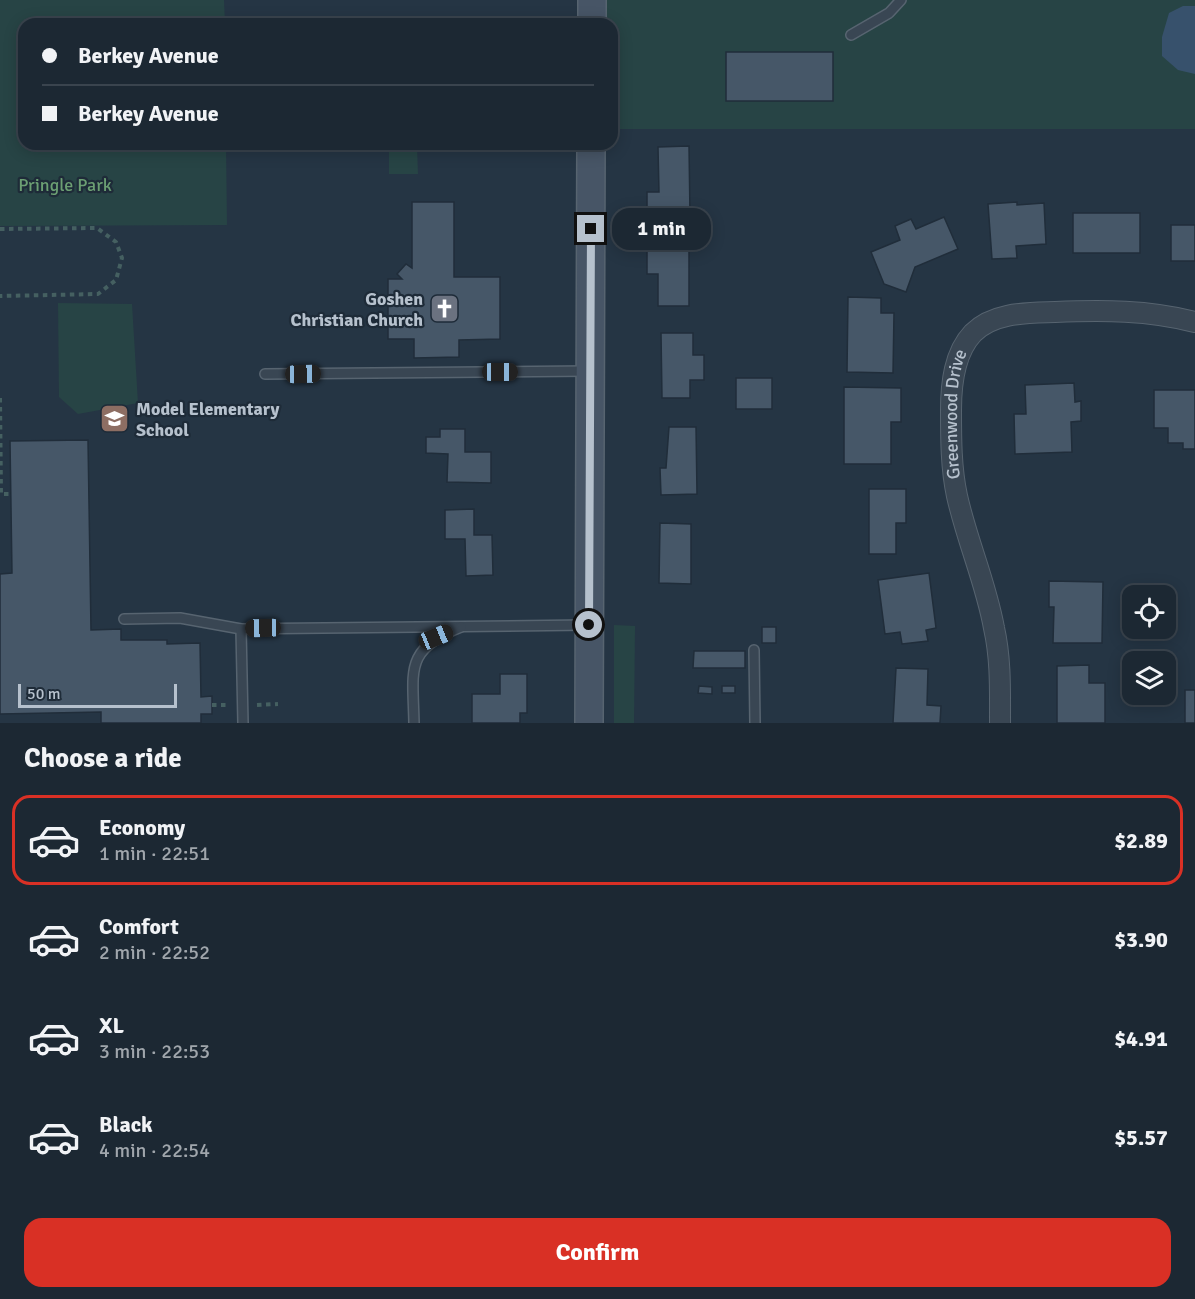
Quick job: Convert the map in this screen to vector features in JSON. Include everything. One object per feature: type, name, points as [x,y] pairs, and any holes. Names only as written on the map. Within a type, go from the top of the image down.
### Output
[{"type":"street","points":[[592,0],[592,18]]},
{"type":"street","points":[[589,723],[591,150]]},
{"type":"street","name":"Greenwood Drive","points":[[1000,723],[1000,683],[995,629],[961,512],[954,476],[951,386],[958,357],[973,333],[993,321],[1016,313],[1141,311],[1195,322]]},
{"type":"lane","points":[[851,36],[889,13],[901,0]]},
{"type":"lane","points":[[265,374],[590,371]]},
{"type":"lane","points":[[124,619],[180,618],[241,629],[589,625]]},
{"type":"lane","points":[[414,723],[415,662],[421,651],[436,637],[463,627]]},
{"type":"lane","points":[[241,629],[243,723]]},
{"type":"lane","points":[[754,650],[755,723]]},
{"type":"path","points":[[0,229],[97,228],[116,242],[120,250],[122,265],[116,280],[98,294],[0,296]]},
{"type":"path","points":[[0,398],[1,494],[10,494]]},
{"type":"green space","name":"Pringle Park","points":[[0,0],[224,0],[225,18],[18,18],[18,150],[226,150],[227,225],[0,226]]},
{"type":"green space","points":[[592,0],[1195,0],[1195,129],[618,129],[618,18],[592,18]]},
{"type":"green space","points":[[389,150],[417,150],[418,174],[389,174]]},
{"type":"green space","points":[[58,303],[132,304],[138,403],[78,414],[59,397]]},
{"type":"green space","points":[[614,625],[635,626],[634,723],[614,723]]},
{"type":"water","points":[[1183,6],[1195,6],[1195,74],[1178,70],[1162,56],[1162,37],[1169,13]]},
{"type":"building","points":[[726,52],[833,52],[833,101],[726,101]]},
{"type":"building","points":[[689,146],[690,215],[647,216],[647,192],[659,192],[658,147]]},
{"type":"building","name":"Goshen Christian Church","points":[[412,202],[454,202],[454,277],[500,277],[500,339],[459,340],[459,357],[414,358],[414,339],[388,339],[388,279],[402,279],[397,274],[406,264],[412,268]]},
{"type":"building","points":[[1017,202],[1017,205],[1044,203],[1046,244],[1016,246],[1017,258],[992,259],[988,204]]},
{"type":"building","points":[[1073,213],[1140,213],[1140,253],[1073,253]]},
{"type":"building","points":[[944,217],[958,249],[915,267],[906,292],[884,284],[871,252],[900,240],[895,226],[911,219],[916,229]]},
{"type":"building","points":[[1171,225],[1195,225],[1195,261],[1171,261]]},
{"type":"building","points":[[647,243],[689,243],[689,306],[658,306],[658,274],[647,274]]},
{"type":"building","points":[[848,297],[881,298],[881,313],[894,313],[893,373],[847,372]]},
{"type":"building","points":[[661,333],[693,333],[693,355],[704,355],[704,380],[690,380],[690,398],[662,398]]},
{"type":"building","points":[[736,378],[772,378],[772,409],[736,409]]},
{"type":"building","points":[[1074,383],[1075,402],[1081,401],[1081,421],[1071,422],[1072,452],[1015,454],[1014,414],[1026,414],[1025,385]]},
{"type":"building","points":[[844,387],[901,388],[901,422],[891,422],[891,464],[844,464]]},
{"type":"building","points":[[1154,390],[1195,390],[1195,449],[1183,449],[1183,443],[1168,443],[1168,428],[1154,428]]},
{"type":"building","points":[[669,427],[696,427],[697,494],[661,495],[660,468],[666,468]]},
{"type":"building","points":[[440,429],[465,429],[465,452],[491,452],[491,483],[447,482],[448,454],[426,453],[426,437],[440,437]]},
{"type":"building","points":[[88,440],[91,630],[121,629],[121,640],[167,640],[167,644],[200,643],[201,697],[212,696],[212,714],[201,714],[201,723],[101,723],[101,712],[0,714],[0,574],[12,573],[10,441]]},
{"type":"building","points":[[869,489],[906,489],[906,523],[896,523],[896,554],[869,554]]},
{"type":"building","points":[[474,509],[474,535],[492,535],[493,575],[466,576],[465,539],[445,539],[445,510]]},
{"type":"building","points":[[660,523],[691,524],[691,584],[659,583]]},
{"type":"building","points":[[929,573],[936,628],[926,630],[928,641],[902,644],[900,632],[885,634],[878,580]]},
{"type":"building","points":[[1049,581],[1103,582],[1102,643],[1053,643],[1054,607],[1049,607]]},
{"type":"building","points":[[762,627],[776,627],[776,643],[762,643]]},
{"type":"building","points":[[694,651],[745,651],[745,668],[693,668]]},
{"type":"building","points":[[1089,665],[1089,683],[1105,683],[1105,723],[1057,723],[1057,666]]},
{"type":"building","points":[[896,668],[928,669],[927,705],[941,706],[940,723],[893,723]]},
{"type":"building","points":[[500,674],[527,674],[527,713],[520,713],[520,723],[472,723],[472,694],[500,694]]},
{"type":"building","points":[[699,686],[712,687],[712,694],[698,693]]},
{"type":"building","points":[[722,686],[735,686],[735,693],[722,693]]},
{"type":"building","points":[[1185,690],[1195,690],[1195,723],[1185,723]]},
{"type":"place","name":"Goshen Christian Church","points":[[444,309]]},
{"type":"place","name":"Model Elementary School","points":[[115,419]]},
{"type":"route","points":[[589,625],[591,229]]}]
